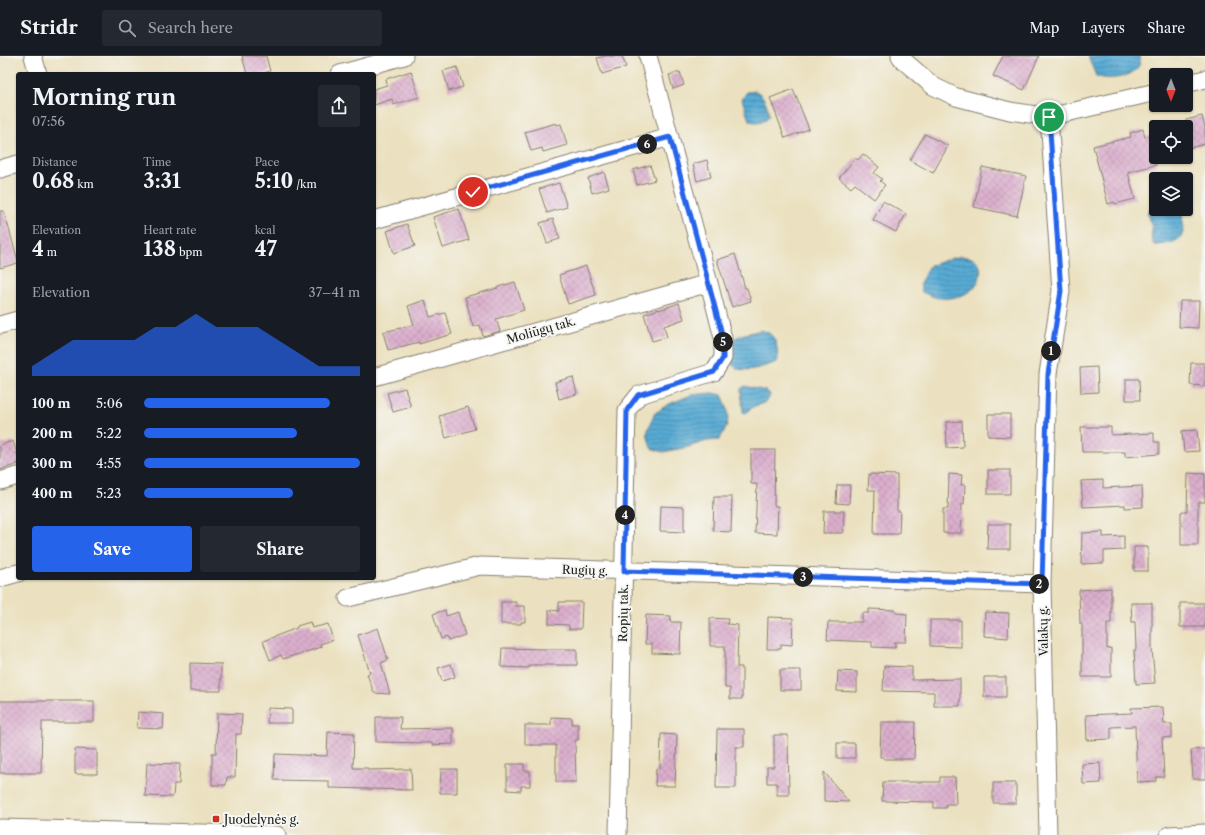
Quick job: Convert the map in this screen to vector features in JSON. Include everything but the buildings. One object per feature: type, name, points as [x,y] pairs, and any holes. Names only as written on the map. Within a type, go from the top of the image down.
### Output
[{"type":"street","points":[[33,56],[37,72]]},
{"type":"street","points":[[347,72],[404,56]]},
{"type":"street","name":"Ropių tak.","points":[[618,835],[627,410],[638,395],[714,372],[723,358],[723,338],[648,56]]},
{"type":"street","points":[[900,56],[933,86],[956,97],[1010,110],[1049,117],[1149,94]]},
{"type":"street","points":[[1193,82],[1205,79]]},
{"type":"street","name":"Valakų g.","points":[[1048,835],[1042,584],[1048,374],[1061,291],[1049,117]]},
{"type":"street","points":[[376,219],[670,137]]},
{"type":"street","points":[[0,169],[16,165]]},
{"type":"street","name":"Moliūgų tak.","points":[[376,376],[709,283]]},
{"type":"street","points":[[0,325],[16,321]]},
{"type":"street","points":[[0,481],[16,477]]},
{"type":"street","name":"Rugių g.","points":[[348,598],[480,566],[1042,584]]},
{"type":"street","points":[[0,578],[16,574]]},
{"type":"street","points":[[0,828],[130,833],[277,835]]},
{"type":"street","points":[[1169,835],[1205,833]]},
{"type":"water","points":[[1088,56],[1140,56],[1140,63],[1137,69],[1124,76],[1117,78],[1102,78],[1096,76]]},
{"type":"water","points":[[756,91],[764,99],[769,116],[760,122],[749,120],[742,99],[747,92]]},
{"type":"water","points":[[1149,209],[1149,216],[1182,216],[1182,235],[1176,241],[1167,244],[1154,245],[1151,237],[1152,227],[1148,217]]},
{"type":"water","points":[[962,256],[974,259],[980,266],[981,271],[979,280],[974,288],[963,295],[948,298],[940,298],[922,292],[920,284],[928,267],[945,260]]},
{"type":"water","points":[[761,330],[769,333],[776,343],[778,351],[777,362],[749,370],[735,367],[731,362],[730,353],[732,340],[741,335]]},
{"type":"water","points":[[745,386],[766,391],[770,394],[768,400],[752,407],[746,413],[743,412],[741,389]]},
{"type":"water","points":[[713,393],[722,395],[728,413],[727,423],[719,440],[707,441],[688,447],[663,452],[651,448],[647,433],[654,414],[667,405],[691,395]]},
{"type":"place","name":"Juodelynės g.","points":[[216,819]]},
{"type":"route","points":[[473,192],[670,137],[723,338],[723,358],[714,372],[638,395],[627,410],[624,571],[1042,584],[1048,374],[1061,291],[1049,117]]}]
